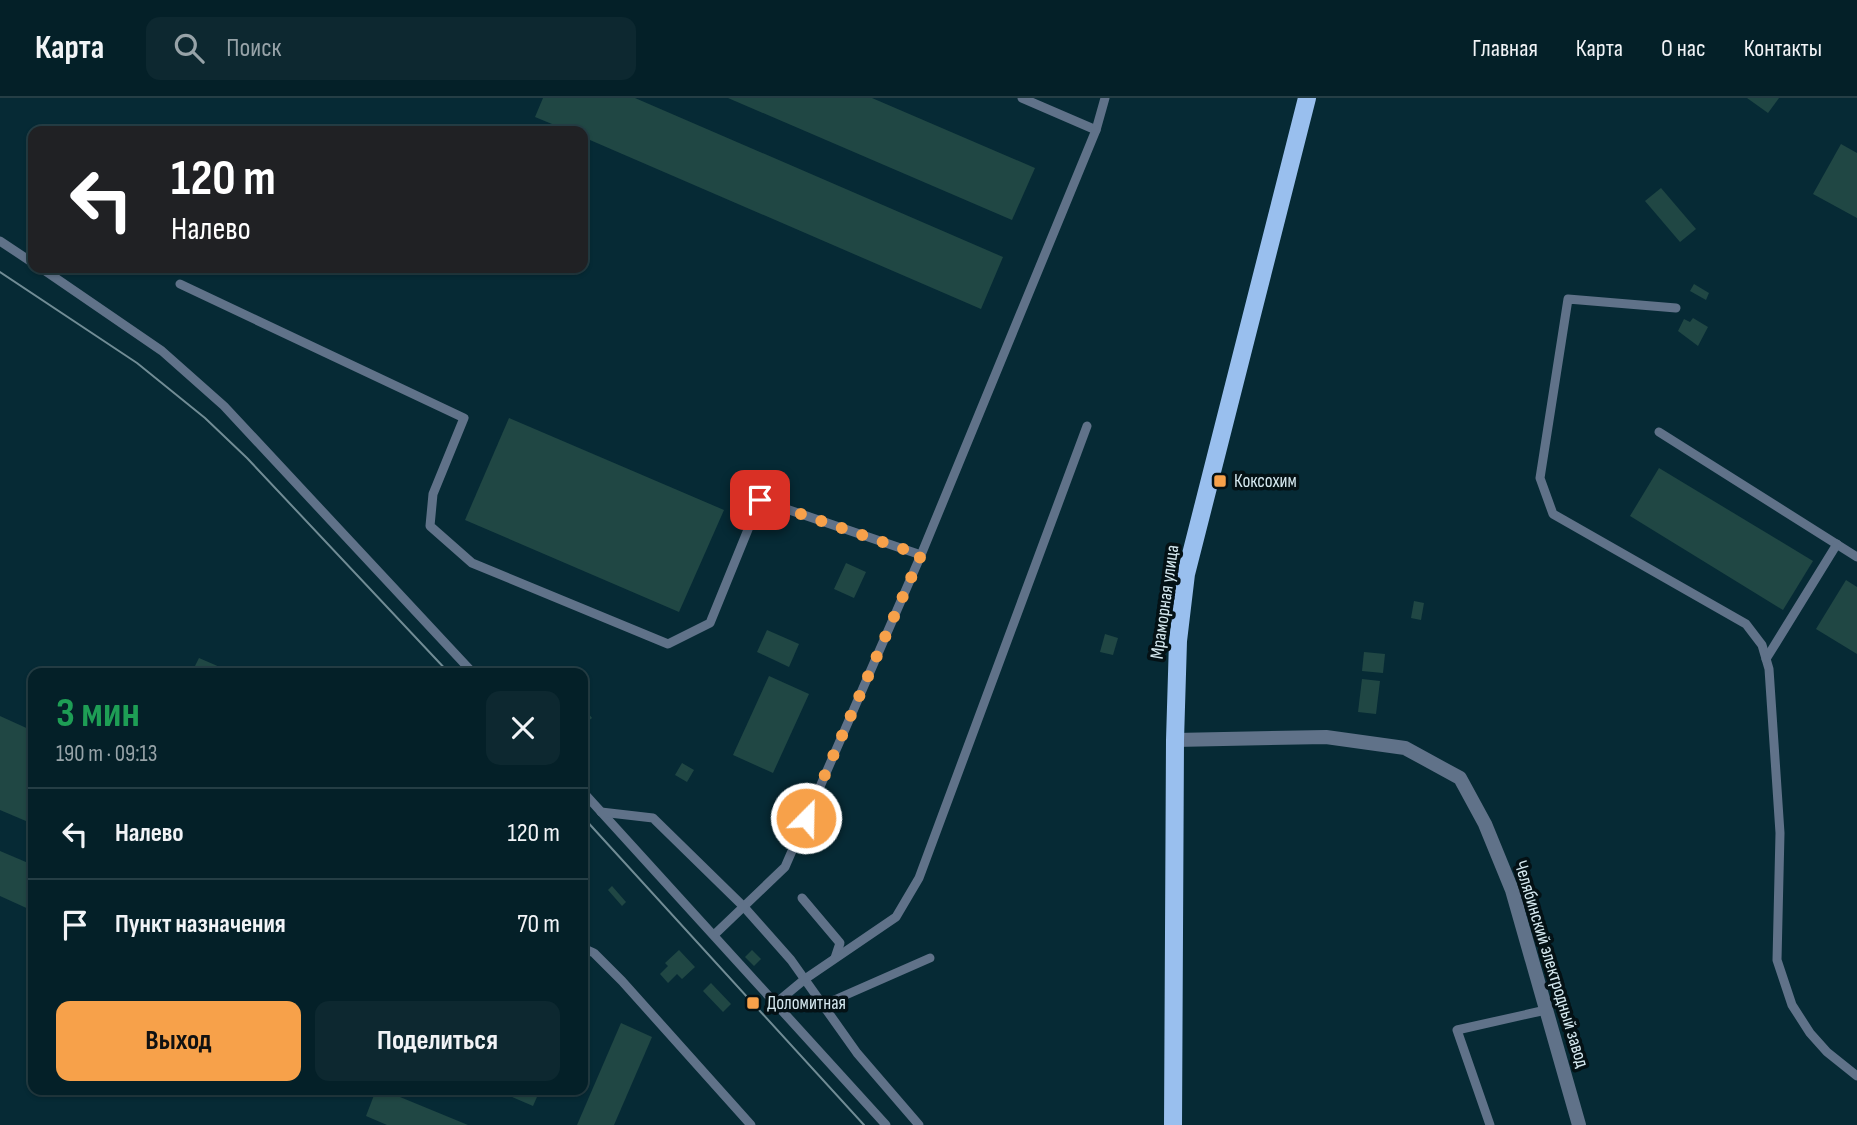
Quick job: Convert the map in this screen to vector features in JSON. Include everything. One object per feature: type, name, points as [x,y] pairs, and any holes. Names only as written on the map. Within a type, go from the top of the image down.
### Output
[{"type":"main road","name":"Мраморная улица","points":[[1173,1125],[1175,740],[1178,641],[1186,574],[1307,98]]},
{"type":"street","name":"Челябинский электродный завод","points":[[1175,740],[1326,737],[1405,748],[1460,778],[1485,824],[1512,890],[1579,1125]]},
{"type":"lane","points":[[1022,98],[1096,130]]},
{"type":"lane","points":[[714,935],[785,867],[921,555],[1096,130],[1105,98]]},
{"type":"lane","points":[[0,241],[28,260]]},
{"type":"lane","points":[[48,273],[162,351],[224,407],[468,668]]},
{"type":"lane","points":[[180,284],[464,418],[433,494],[430,526],[472,563],[668,644],[710,623],[760,500],[921,555]]},
{"type":"lane","points":[[1676,307],[1568,299],[1540,478],[1553,514],[1746,624],[1762,645],[1766,660],[1780,833],[1777,960],[1792,1005],[1810,1033],[1827,1052],[1857,1076]]},
{"type":"lane","points":[[776,1003],[805,979],[896,917],[919,878],[1087,426]]},
{"type":"lane","points":[[1659,432],[1857,557]]},
{"type":"lane","points":[[1766,660],[1837,544]]},
{"type":"lane","points":[[588,798],[886,1125]]},
{"type":"lane","points":[[601,812],[653,818],[744,907],[805,979],[857,1053],[919,1125]]},
{"type":"lane","points":[[802,898],[840,943],[835,958]]},
{"type":"lane","points":[[588,950],[622,981],[751,1125]]},
{"type":"lane","points":[[823,1004],[930,958]]},
{"type":"lane","points":[[1490,1125],[1457,1030],[1546,1010]]},
{"type":"building","points":[[543,98],[635,98],[1003,257],[981,309],[588,139],[588,126],[557,126],[535,117]]},
{"type":"building","points":[[728,98],[872,98],[1035,168],[1012,220]]},
{"type":"building","points":[[1747,98],[1779,98],[1768,113]]},
{"type":"building","points":[[1841,144],[1857,153],[1857,218],[1813,194]]},
{"type":"building","points":[[1661,188],[1696,229],[1680,242],[1645,201]]},
{"type":"building","points":[[1694,284],[1709,293],[1706,300],[1690,291]]},
{"type":"building","points":[[1693,318],[1708,327],[1698,346],[1678,331],[1684,319],[1690,322]]},
{"type":"building","points":[[509,418],[724,510],[679,612],[465,520]]},
{"type":"building","points":[[1659,468],[1813,561],[1783,610],[1630,516]]},
{"type":"building","points":[[846,563],[866,572],[854,598],[834,589]]},
{"type":"building","points":[[1846,580],[1857,587],[1857,654],[1816,629]]},
{"type":"building","points":[[1414,601],[1424,603],[1421,620],[1411,618]]},
{"type":"building","points":[[767,630],[799,644],[789,667],[757,652]]},
{"type":"building","points":[[1105,634],[1118,638],[1113,655],[1100,652]]},
{"type":"building","points":[[1364,652],[1385,654],[1383,673],[1362,671]]},
{"type":"building","points":[[199,658],[222,668],[194,668]]},
{"type":"building","points":[[769,676],[809,694],[773,773],[733,755]]},
{"type":"building","points":[[1362,679],[1380,681],[1376,714],[1358,712]]},
{"type":"building","points":[[0,716],[28,729],[28,822],[0,810]]},
{"type":"building","points":[[682,763],[694,770],[687,782],[675,775]]},
{"type":"building","points":[[0,851],[28,863],[28,909],[0,896]]},
{"type":"building","points":[[612,886],[626,902],[622,906],[608,890]]},
{"type":"building","points":[[679,950],[695,967],[682,979],[677,974],[668,983],[660,974],[668,966],[665,963]]},
{"type":"building","points":[[752,950],[761,959],[754,966],[745,957]]},
{"type":"building","points":[[711,983],[731,1004],[723,1012],[703,991]]},
{"type":"building","points":[[621,1023],[652,1037],[614,1125],[577,1125]]},
{"type":"building","points":[[374,1095],[395,1095],[468,1125],[387,1125],[366,1116]]},
{"type":"building","points":[[508,1095],[538,1095],[533,1106]]},
{"type":"tram line","points":[[0,272],[137,363],[205,418],[247,458],[444,668]]},
{"type":"tram line","points":[[588,822],[864,1125]]},
{"type":"place","name":"Коксохим","points":[[1220,481]]},
{"type":"place","name":"Доломитная","points":[[753,1003]]},
{"type":"route","points":[[760,500],[921,555],[806,818]]}]
